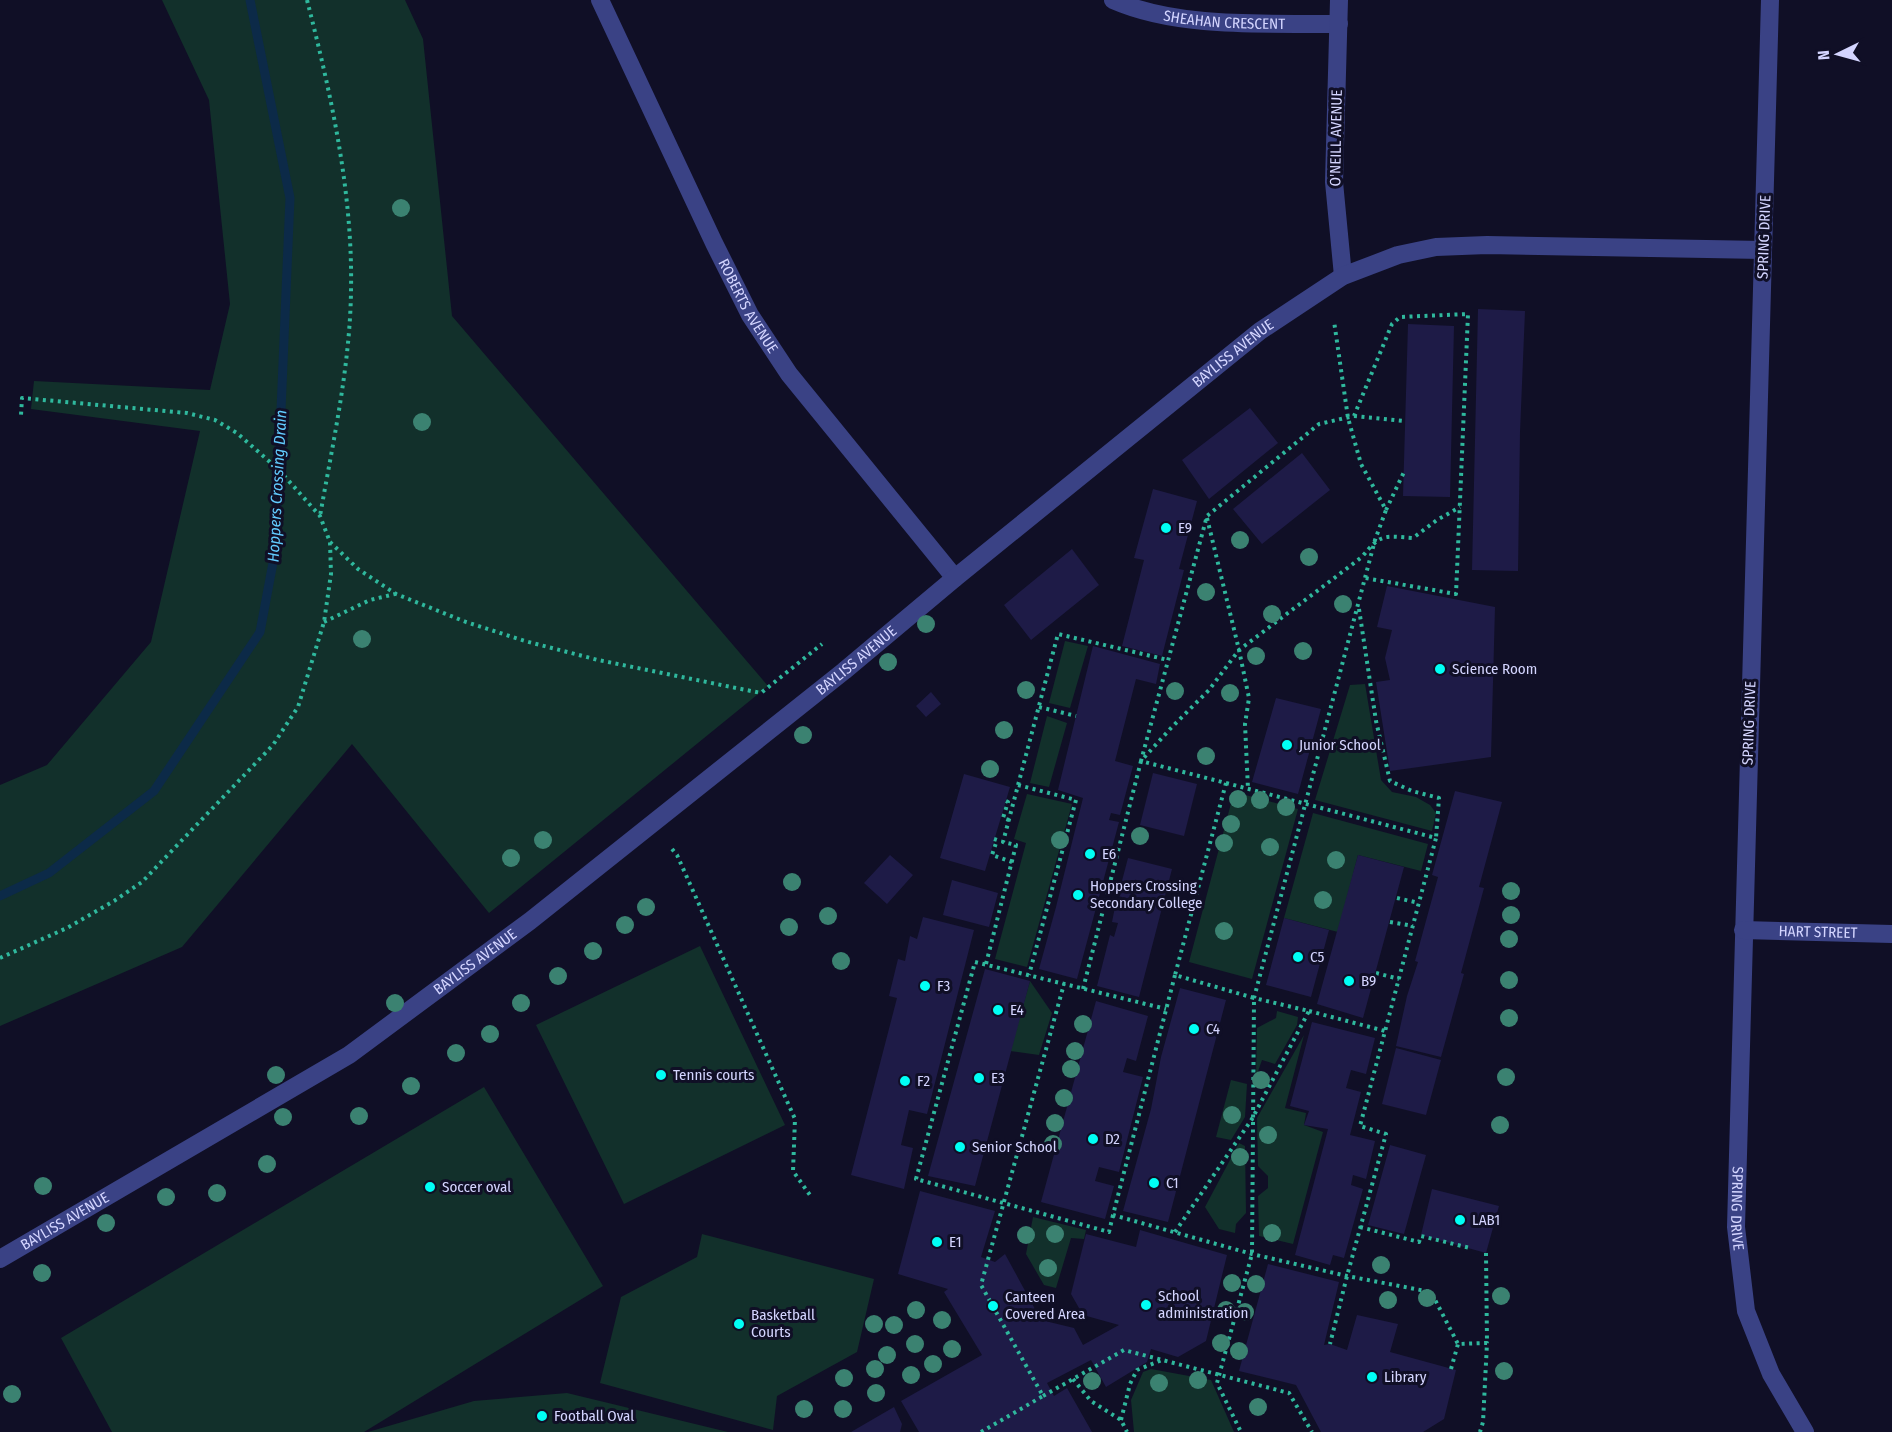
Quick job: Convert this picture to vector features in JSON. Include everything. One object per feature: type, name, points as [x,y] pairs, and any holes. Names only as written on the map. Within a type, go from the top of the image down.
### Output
[{"type":"street","name":"ROBERTS AVENUE","points":[[600,0],[750,315],[789,374],[955,578]]},
{"type":"street","name":"SHEAHAN CRESCENT","points":[[1113,0],[1158,15],[1192,21],[1338,24]]},
{"type":"street","name":"O'NEILL AVENUE","points":[[1339,0],[1334,182],[1343,276]]},
{"type":"street","name":"SPRING DRIVE","points":[[1770,0],[1736,1227],[1746,1311],[1771,1374],[1797,1429]]},
{"type":"street","name":"BAYLISS AVENUE","points":[[0,1259],[348,1055],[530,921],[844,671],[1260,331],[1343,276],[1398,255],[1436,247],[1487,245],[1763,250]]},
{"type":"street","name":"HART STREET","points":[[1743,930],[1892,934]]},
{"type":"path","points":[[307,0],[321,55],[339,148],[350,236],[351,291],[347,357],[320,516]]},
{"type":"path","points":[[1354,416],[1392,324],[1400,317],[1468,314],[1456,594],[1365,578]]},
{"type":"path","points":[[1334,321],[1348,418],[1361,464],[1386,510]]},
{"type":"path","points":[[0,958],[76,923],[114,902],[149,875],[273,745],[298,706],[324,622],[331,574],[330,542],[320,516],[272,463],[237,434],[215,420],[187,413],[22,398],[21,415]]},
{"type":"path","points":[[1083,988],[1207,516],[1319,424],[1354,416],[1404,421]]},
{"type":"path","points":[[1240,1430],[1217,1383],[1252,1254],[1254,998],[1365,578],[1386,510],[1404,472]]},
{"type":"path","points":[[1141,761],[1209,690],[1239,650],[1362,557],[1376,540],[1389,536],[1413,538],[1437,520],[1460,507]]},
{"type":"path","points":[[1207,516],[1249,698],[1245,724],[1248,789]]},
{"type":"path","points":[[330,542],[358,569],[396,594],[466,622],[598,660],[761,693],[822,645]]},
{"type":"path","points":[[324,622],[370,600],[396,594]]},
{"type":"path","points":[[1330,1344],[1386,1134],[1360,1126],[1436,838],[1439,798],[1412,791],[1390,781],[1376,721],[1358,605]]},
{"type":"path","points":[[986,964],[1016,845],[1003,842],[1058,634],[1168,660]]},
{"type":"path","points":[[1039,707],[1076,716]]},
{"type":"path","points":[[1141,761],[1436,838]]},
{"type":"path","points":[[1166,1009],[975,962],[916,1179],[1109,1232],[1226,783]]},
{"type":"path","points":[[1018,785],[1076,800],[1029,975]]},
{"type":"path","points":[[1006,801],[1008,802],[1003,818],[1009,820]]},
{"type":"path","points":[[994,838],[997,840],[992,855],[1012,862]]},
{"type":"path","points":[[672,849],[677,855],[795,1119],[793,1171],[812,1198]]},
{"type":"path","points":[[1397,898],[1419,903]]},
{"type":"path","points":[[1390,922],[1413,926]]},
{"type":"path","points":[[1376,973],[1399,979]]},
{"type":"path","points":[[1175,975],[1254,998],[1385,1031]]},
{"type":"path","points":[[1043,1396],[981,1285],[1064,984]]},
{"type":"path","points":[[1175,1232],[1252,1119],[1309,1011]]},
{"type":"path","points":[[1113,1215],[1252,1254],[1431,1292],[1458,1344],[1451,1369]]},
{"type":"path","points":[[1360,1227],[1419,1242],[1421,1236],[1470,1248]]},
{"type":"path","points":[[1480,1432],[1484,1422],[1487,1343],[1486,1253]]},
{"type":"path","points":[[1458,1344],[1487,1343]]},
{"type":"path","points":[[981,1432],[1124,1350],[1289,1393],[1312,1432]]},
{"type":"path","points":[[1121,1420],[1130,1384],[1137,1371],[1162,1360]]},
{"type":"path","points":[[1073,1379],[1091,1401],[1121,1420],[1127,1432]]},
{"type":"green space","points":[[162,0],[405,0],[423,39],[452,316],[768,686],[489,913],[352,744],[182,947],[0,1026],[0,785],[47,765],[151,642],[200,431],[31,409],[34,381],[210,390],[230,304],[209,100]]},
{"type":"green space","points":[[1065,641],[1088,646],[1070,708],[1049,703]]},
{"type":"green space","points":[[1365,684],[1381,780],[1392,792],[1416,797],[1430,805],[1436,813],[1432,831],[1315,800],[1350,685]]},
{"type":"green space","points":[[1047,716],[1067,723],[1049,787],[1030,783]]},
{"type":"green space","points":[[1234,792],[1298,809],[1252,979],[1189,962]]},
{"type":"green space","points":[[1027,794],[1072,804],[1027,967],[995,959],[1026,843],[1014,839]]},
{"type":"green space","points":[[1313,813],[1428,844],[1421,871],[1358,855],[1338,932],[1284,918]]},
{"type":"green space","name":"Tennis courts","points":[[700,946],[785,1125],[624,1204],[536,1025]]},
{"type":"green space","points":[[1030,981],[1052,1013],[1039,1055],[1010,1051]]},
{"type":"green space","points":[[1277,1011],[1298,1017],[1297,1025],[1275,1064],[1262,1060],[1256,1077],[1257,1028],[1276,1018]]},
{"type":"green space","points":[[1304,1035],[1285,1108],[1306,1113],[1304,1125],[1323,1132],[1293,1244],[1259,1236],[1258,1196],[1268,1188],[1268,1176],[1258,1166],[1257,1118]]},
{"type":"green space","points":[[1231,1080],[1247,1084],[1245,1117],[1231,1140],[1216,1137]]},
{"type":"green space","name":"Soccer oval","points":[[484,1087],[603,1286],[364,1432],[112,1432],[61,1338]]},
{"type":"green space","points":[[1239,1143],[1245,1146],[1246,1213],[1236,1224],[1235,1233],[1219,1229],[1205,1207]]},
{"type":"green space","points":[[1033,1217],[1086,1230],[1084,1239],[1071,1238],[1056,1288],[1044,1285],[1026,1254]]},
{"type":"green space","name":"Basketball Courts","points":[[702,1234],[874,1279],[857,1352],[777,1396],[773,1430],[600,1383],[621,1297],[697,1257]]},
{"type":"green space","points":[[1151,1369],[1211,1380],[1234,1432],[1134,1432],[1131,1400],[1143,1372]]},
{"type":"green space","name":"Football Oval","points":[[567,1393],[728,1432],[368,1432],[474,1401]]},
{"type":"building","points":[[1478,309],[1525,311],[1518,571],[1472,570]]},
{"type":"building","points":[[1408,324],[1454,326],[1450,497],[1403,496]]},
{"type":"building","points":[[1250,408],[1278,443],[1209,499],[1182,460]]},
{"type":"building","points":[[1302,453],[1330,490],[1262,544],[1233,509]]},
{"type":"building","points":[[1153,489],[1197,501],[1179,569],[1184,570],[1162,656],[1122,646],[1144,560],[1134,558]]},
{"type":"building","points":[[1072,549],[1099,585],[1031,640],[1004,605]]},
{"type":"building","name":"Science Room","points":[[1387,586],[1495,607],[1491,757],[1390,771],[1376,682],[1390,680],[1385,658],[1392,630],[1377,627]]},
{"type":"building","points":[[1093,646],[1160,664],[1156,684],[1136,679],[1115,761],[1133,766],[1120,815],[1111,813],[1109,820],[1119,822],[1077,979],[1039,969],[1083,798],[1058,790]]},
{"type":"building","points":[[931,692],[941,704],[926,717],[916,706]]},
{"type":"building","name":"Junior School","points":[[1276,698],[1321,709],[1298,794],[1252,782]]},
{"type":"building","points":[[1153,773],[1197,784],[1184,836],[1140,825]]},
{"type":"building","points":[[964,774],[1010,787],[985,871],[940,858]]},
{"type":"building","points":[[1455,791],[1502,802],[1479,887],[1484,888],[1461,973],[1464,974],[1441,1057],[1396,1046],[1407,996],[1418,962],[1415,961],[1438,877],[1432,875]]},
{"type":"building","points":[[890,855],[913,875],[887,904],[864,883]]},
{"type":"building","points":[[1358,855],[1404,867],[1363,1018],[1317,1004]]},
{"type":"building","points":[[1128,858],[1172,869],[1139,997],[1097,986],[1110,935],[1114,937],[1118,923],[1112,922],[1115,907],[1120,907],[1122,897],[1118,896]]},
{"type":"building","points":[[952,880],[998,893],[989,927],[943,915]]},
{"type":"building","points":[[923,917],[974,930],[927,1114],[909,1110],[901,1145],[913,1148],[904,1189],[851,1175],[897,998],[889,996],[898,959],[905,961],[910,936],[917,939]]},
{"type":"building","name":"C5","points":[[1284,918],[1329,930],[1311,997],[1266,985]]},
{"type":"building","points":[[985,969],[1030,981],[975,1186],[928,1176]]},
{"type":"building","points":[[1180,988],[1226,1000],[1168,1222],[1123,1211],[1151,1109],[1161,1057]]},
{"type":"building","points":[[1096,1001],[1148,1016],[1136,1061],[1127,1058],[1123,1072],[1143,1077],[1119,1172],[1099,1167],[1095,1181],[1114,1186],[1105,1219],[1041,1202]]},
{"type":"building","points":[[1312,1022],[1375,1038],[1366,1074],[1351,1070],[1346,1088],[1361,1092],[1350,1135],[1375,1141],[1366,1179],[1353,1175],[1351,1185],[1363,1189],[1344,1258],[1333,1255],[1330,1265],[1295,1255],[1328,1129],[1304,1125],[1309,1111],[1290,1106]]},
{"type":"building","points":[[1396,1048],[1441,1060],[1426,1115],[1382,1104]]},
{"type":"building","points":[[1390,1145],[1426,1155],[1404,1234],[1368,1225]]},
{"type":"building","name":"LAB1","points":[[1432,1189],[1499,1206],[1486,1253],[1421,1235]]},
{"type":"building","points":[[920,1191],[995,1211],[981,1257],[995,1262],[1005,1254],[1041,1320],[1074,1328],[1083,1345],[1119,1325],[1083,1315],[1071,1294],[1086,1234],[1136,1247],[1140,1230],[1227,1255],[1206,1341],[1178,1357],[1151,1349],[1147,1362],[1106,1387],[1091,1360],[1047,1383],[1054,1396],[1067,1388],[1092,1432],[919,1432],[901,1401],[982,1355],[944,1292],[948,1289],[898,1274]]},
{"type":"building","name":"Library","points":[[1268,1264],[1339,1282],[1324,1345],[1330,1344],[1347,1350],[1357,1315],[1398,1324],[1390,1352],[1456,1370],[1444,1419],[1423,1432],[1321,1432],[1296,1385],[1239,1371]]},
{"type":"building","points":[[894,1407],[902,1424],[900,1432],[851,1432]]},
{"type":"waterway","name":"Hoppers Crossing Drain","points":[[0,896],[49,873],[154,791],[260,632],[275,552],[290,198],[250,0]]},
{"type":"place","name":"E9","points":[[1166,528]]},
{"type":"place","name":"Science Room","points":[[1440,669]]},
{"type":"place","name":"Junior School","points":[[1287,745]]},
{"type":"place","name":"E6","points":[[1090,854]]},
{"type":"place","name":"Hoppers Crossing Secondary College","points":[[1078,895]]},
{"type":"place","name":"C5","points":[[1298,957]]},
{"type":"place","name":"B9","points":[[1349,981]]},
{"type":"place","name":"F3","points":[[925,986]]},
{"type":"place","name":"E4","points":[[998,1010]]},
{"type":"place","name":"C4","points":[[1194,1029]]},
{"type":"place","name":"Tennis courts","points":[[661,1075]]},
{"type":"place","name":"E3","points":[[979,1078]]},
{"type":"place","name":"F2","points":[[905,1081]]},
{"type":"place","name":"D2","points":[[1093,1139]]},
{"type":"place","name":"Senior School","points":[[960,1147]]},
{"type":"place","name":"C1","points":[[1154,1183]]},
{"type":"place","name":"Soccer oval","points":[[430,1187]]},
{"type":"place","name":"LAB1","points":[[1460,1220]]},
{"type":"place","name":"E1","points":[[937,1242]]},
{"type":"place","name":"School administration","points":[[1146,1305]]},
{"type":"place","name":"Canteen Covered Area","points":[[993,1306]]},
{"type":"place","name":"Basketball Courts","points":[[739,1324]]},
{"type":"place","name":"Library","points":[[1372,1377]]},
{"type":"place","name":"Football Oval","points":[[542,1416]]}]
